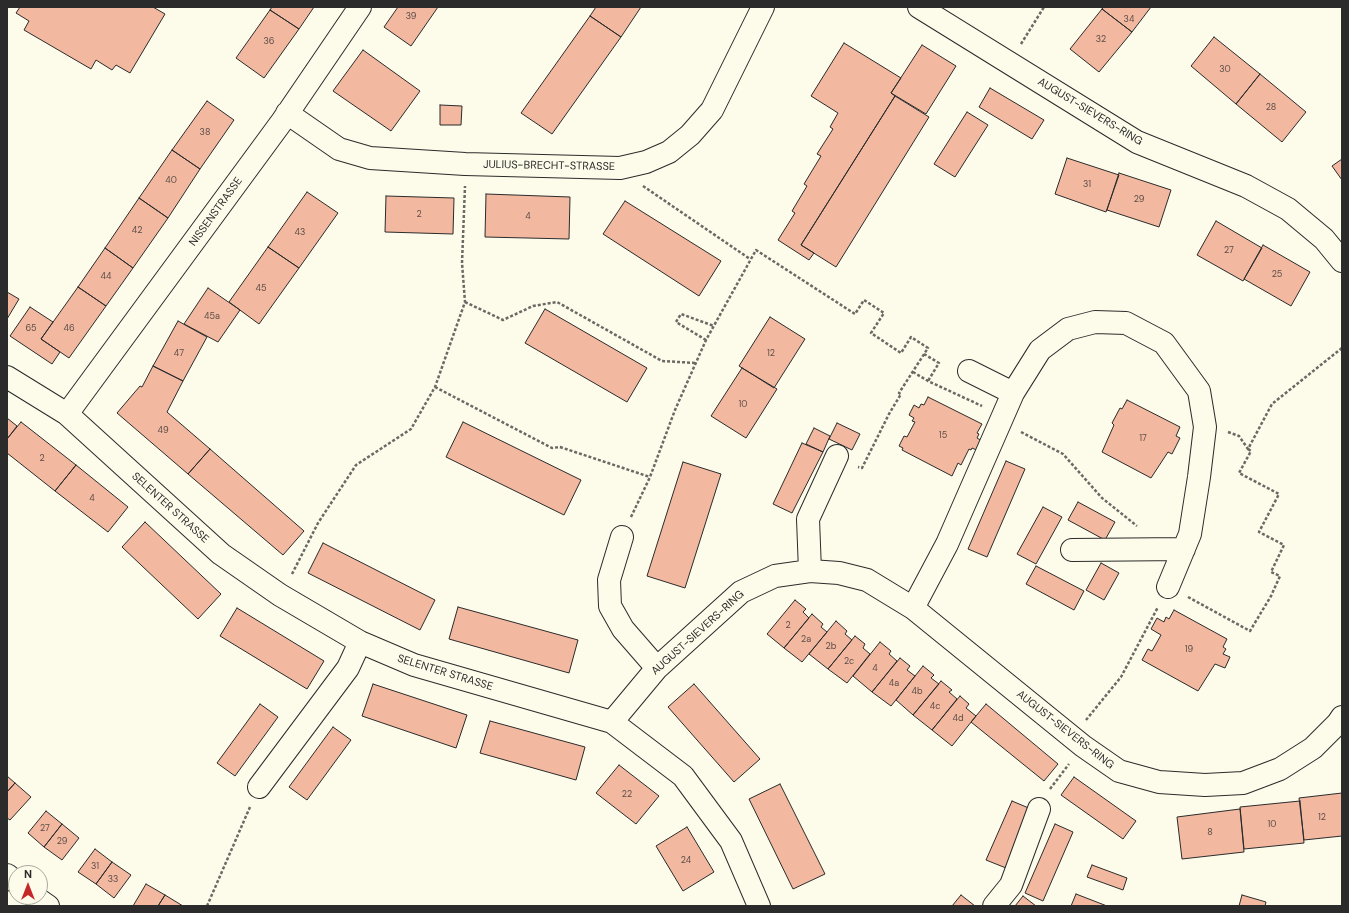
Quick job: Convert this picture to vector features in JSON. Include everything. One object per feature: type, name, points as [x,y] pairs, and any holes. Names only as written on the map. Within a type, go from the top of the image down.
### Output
[{"type":"street","name":"NISSENSTRASSE","points":[[67,414],[287,113],[360,7]]},
{"type":"street","name":"JULIUS-BRECHT-STRASSE","points":[[287,113],[339,149],[370,158],[466,164],[620,168],[646,162],[669,152],[690,136],[712,110],[763,7]]},
{"type":"street","name":"AUGUST-SIEVERS-RING","points":[[919,7],[1137,142],[1246,186],[1288,209],[1324,239],[1342,261]]},
{"type":"street","points":[[913,608],[947,544],[1013,393],[1040,350],[1068,328],[1095,322],[1126,323],[1164,344],[1199,391],[1205,428],[1190,534],[1168,587]]},
{"type":"street","points":[[969,371],[1013,393]]},
{"type":"street","name":"SELENTER STRASSE","points":[[7,377],[67,414],[221,554],[280,595],[360,642],[414,665],[612,722],[683,776],[731,841],[759,906]]},
{"type":"street","points":[[810,571],[808,519],[837,456]]},
{"type":"street","points":[[622,537],[609,580],[610,606],[623,628],[657,668]]},
{"type":"street","points":[[1072,550],[1184,549]]},
{"type":"street","name":"AUGUST-SIEVERS-RING","points":[[612,722],[657,668],[741,592],[774,576],[810,571],[839,573],[867,580],[913,608],[1083,746],[1119,771],[1159,782],[1205,785],[1243,783],[1280,770],[1313,748],[1338,723],[1342,716]]},
{"type":"street","points":[[259,787],[348,668],[360,642]]},
{"type":"street","points":[[994,906],[1011,885],[1039,809]]},
{"type":"path","points":[[1009,62],[1044,7]]},
{"type":"path","points":[[280,595],[318,523],[356,465],[411,429],[435,387],[466,302],[462,263],[466,164]]},
{"type":"path","points":[[620,168],[659,198],[750,259]]},
{"type":"path","points":[[622,537],[650,477],[675,410],[706,340],[756,250],[855,314],[864,300],[884,313],[871,333],[901,353],[912,337],[928,348],[899,393],[901,394],[868,456]]},
{"type":"path","points":[[466,302],[502,320],[533,306],[557,302],[662,361],[696,363]]},
{"type":"path","points":[[706,340],[676,322],[681,314],[714,326]]},
{"type":"path","points":[[1248,449],[1272,404],[1342,348]]},
{"type":"path","points":[[924,354],[939,363],[928,381]]},
{"type":"path","points":[[913,372],[928,381],[993,412],[1001,421]]},
{"type":"path","points":[[435,387],[552,448],[560,447],[650,477]]},
{"type":"path","points":[[1094,709],[1121,677],[1168,587],[1250,631],[1271,596],[1280,576],[1271,572],[1284,545],[1259,532],[1279,494],[1239,474],[1251,451],[1239,436],[1205,428]]},
{"type":"path","points":[[1025,434],[1063,454],[1102,498],[1140,528]]},
{"type":"path","points":[[1051,788],[1083,746]]},
{"type":"path","points":[[208,906],[259,787]]},
{"type":"building","points":[[20,7],[153,7],[165,14],[130,73],[116,65],[112,70],[96,60],[91,69],[24,30],[29,21],[16,13]]},
{"type":"building","points":[[272,7],[314,7],[299,29],[270,10]]},
{"type":"building","points":[[398,7],[438,7],[411,46],[384,27]]},
{"type":"building","points":[[596,7],[641,7],[621,37],[590,16]]},
{"type":"building","points":[[1104,7],[1151,7],[1132,32],[1102,9]]},
{"type":"building","points":[[1102,9],[1132,32],[1099,72],[1070,49]]},
{"type":"building","points":[[270,10],[299,29],[264,78],[236,58]]},
{"type":"building","points":[[590,16],[621,37],[552,134],[521,113]]},
{"type":"building","points":[[1214,37],[1260,74],[1236,104],[1191,66]]},
{"type":"building","points":[[844,43],[901,78],[891,93],[895,96],[801,245],[814,253],[809,260],[778,240],[795,213],[792,211],[807,186],[804,184],[821,156],[817,154],[833,129],[830,127],[838,113],[811,96]]},
{"type":"building","points":[[922,45],[956,66],[926,114],[891,93]]},
{"type":"building","points":[[363,50],[420,91],[391,131],[333,91]]},
{"type":"building","points":[[1260,74],[1306,112],[1282,142],[1236,104]]},
{"type":"building","points":[[990,88],[1044,120],[1032,139],[979,107]]},
{"type":"building","points":[[895,96],[929,117],[836,267],[801,245]]},
{"type":"building","points":[[207,101],[234,120],[200,169],[172,150]]},
{"type":"building","points":[[440,105],[462,106],[461,125],[440,125]]},
{"type":"building","points":[[967,112],[988,125],[955,177],[934,164]]},
{"type":"building","points":[[172,150],[200,169],[168,218],[139,198]]},
{"type":"building","points":[[1067,158],[1119,175],[1106,212],[1055,194]]},
{"type":"building","points":[[1342,159],[1342,180],[1332,166]]},
{"type":"building","points":[[1119,173],[1171,190],[1159,227],[1107,210]]},
{"type":"building","points":[[307,192],[338,213],[299,268],[268,247]]},
{"type":"building","points":[[486,194],[570,197],[569,239],[485,237]]},
{"type":"building","points":[[386,196],[454,198],[453,234],[385,232]]},
{"type":"building","points":[[139,198],[168,218],[133,268],[105,248]]},
{"type":"building","points":[[625,201],[721,261],[699,296],[603,234]]},
{"type":"building","points":[[1216,221],[1262,248],[1243,281],[1197,255]]},
{"type":"building","points":[[1263,245],[1310,272],[1291,306],[1244,279]]},
{"type":"building","points":[[268,247],[299,268],[259,324],[229,302]]},
{"type":"building","points":[[105,248],[133,268],[106,306],[78,287]]},
{"type":"building","points":[[78,287],[106,306],[69,358],[41,339]]},
{"type":"building","points":[[208,288],[240,310],[218,342],[184,324]]},
{"type":"building","points":[[7,292],[19,299],[7,319]]},
{"type":"building","points":[[30,307],[53,322],[41,339],[60,352],[52,364],[10,336]]},
{"type":"building","points":[[545,309],[647,368],[627,402],[525,343]]},
{"type":"building","points":[[770,317],[805,339],[774,388],[739,366]]},
{"type":"building","points":[[178,321],[207,337],[183,381],[153,366]]},
{"type":"building","points":[[153,366],[183,381],[167,412],[210,449],[188,474],[117,413],[140,386],[142,387]]},
{"type":"building","points":[[742,368],[777,389],[746,438],[711,416]]},
{"type":"building","points":[[928,397],[982,424],[977,433],[979,434],[977,438],[986,443],[981,452],[972,448],[971,450],[969,449],[961,465],[958,463],[952,476],[902,450],[903,448],[899,446],[904,436],[907,437],[915,422],[912,421],[914,418],[909,415],[914,405],[919,408],[921,404],[924,405]]},
{"type":"building","points":[[1127,400],[1180,427],[1176,436],[1180,438],[1172,454],[1168,452],[1151,478],[1102,452],[1114,425],[1112,423],[1120,408],[1122,409]]},
{"type":"building","points":[[7,418],[17,426],[7,439]]},
{"type":"building","points":[[21,422],[76,465],[55,491],[7,453],[7,439]]},
{"type":"building","points":[[463,422],[581,480],[564,515],[446,457]]},
{"type":"building","points":[[837,423],[860,434],[852,450],[829,439]]},
{"type":"building","points":[[814,428],[830,436],[823,452],[806,444]]},
{"type":"building","points":[[802,443],[823,452],[792,513],[773,504]]},
{"type":"building","points":[[210,449],[304,531],[283,555],[188,474]]},
{"type":"building","points":[[1006,461],[1025,469],[987,557],[968,549]]},
{"type":"building","points":[[683,462],[721,474],[685,588],[647,576]]},
{"type":"building","points":[[76,465],[128,507],[108,532],[55,491]]},
{"type":"building","points":[[1078,502],[1115,522],[1105,540],[1068,520]]},
{"type":"building","points":[[1043,507],[1062,517],[1036,564],[1017,554]]},
{"type":"building","points":[[145,522],[221,594],[198,619],[122,547]]},
{"type":"building","points":[[323,543],[435,600],[420,630],[308,573]]},
{"type":"building","points":[[1101,563],[1119,573],[1104,600],[1086,590]]},
{"type":"building","points":[[1036,566],[1084,591],[1074,610],[1026,584]]},
{"type":"building","points":[[795,600],[806,609],[803,612],[809,618],[784,648],[767,634]]},
{"type":"building","points":[[458,607],[578,640],[569,673],[449,639]]},
{"type":"building","points":[[237,608],[324,661],[307,689],[220,636]]},
{"type":"building","points":[[1174,610],[1227,639],[1223,647],[1226,649],[1223,654],[1230,657],[1225,668],[1215,664],[1198,691],[1142,660],[1148,649],[1152,651],[1161,635],[1151,629],[1157,618],[1164,622],[1166,617],[1169,619]]},
{"type":"building","points":[[812,614],[823,624],[821,627],[827,632],[802,662],[784,648]]},
{"type":"building","points":[[836,621],[847,631],[845,634],[852,640],[828,669],[809,654]]},
{"type":"building","points":[[855,636],[865,644],[863,648],[870,654],[847,683],[828,669]]},
{"type":"building","points":[[880,642],[891,651],[889,654],[897,661],[872,692],[853,676]]},
{"type":"building","points":[[900,658],[910,666],[907,670],[915,676],[891,706],[872,692]]},
{"type":"building","points":[[923,666],[934,675],[931,678],[939,684],[913,715],[896,700]]},
{"type":"building","points":[[941,681],[952,690],[949,692],[957,699],[932,730],[913,715]]},
{"type":"building","points":[[373,684],[467,715],[456,748],[362,716]]},
{"type":"building","points":[[694,684],[760,759],[734,782],[668,707]]},
{"type":"building","points":[[960,696],[969,704],[966,708],[976,716],[952,746],[932,730]]},
{"type":"building","points":[[260,704],[278,717],[235,776],[217,763]]},
{"type":"building","points":[[986,704],[1058,764],[1044,781],[971,722]]},
{"type":"building","points":[[490,721],[585,747],[576,780],[480,753]]},
{"type":"building","points":[[333,727],[351,740],[307,800],[289,787]]},
{"type":"building","points":[[619,765],[659,796],[636,824],[596,793]]},
{"type":"building","points":[[7,776],[15,783],[7,792]]},
{"type":"building","points":[[1074,777],[1136,821],[1123,839],[1061,795]]},
{"type":"building","points":[[15,783],[31,797],[10,820],[7,818],[7,792]]},
{"type":"building","points":[[780,784],[825,874],[793,889],[749,799]]},
{"type":"building","points":[[1342,793],[1342,836],[1304,840],[1299,798]]},
{"type":"building","points":[[1012,801],[1031,809],[1006,868],[986,860]]},
{"type":"building","points":[[1300,801],[1304,843],[1244,849],[1240,807]]},
{"type":"building","points":[[1240,809],[1244,852],[1182,859],[1177,817]]},
{"type":"building","points":[[46,811],[62,824],[44,847],[28,833]]},
{"type":"building","points":[[62,824],[79,838],[62,860],[44,847]]},
{"type":"building","points":[[1055,824],[1073,832],[1043,901],[1025,893]]},
{"type":"building","points":[[687,827],[714,872],[683,891],[656,846]]},
{"type":"building","points":[[95,849],[112,862],[96,884],[78,872]]},
{"type":"building","points":[[112,862],[131,875],[114,898],[96,884]]},
{"type":"building","points":[[1092,865],[1127,878],[1123,890],[1087,877]]},
{"type":"building","points":[[146,884],[165,895],[158,906],[133,906]]},
{"type":"building","points":[[1076,894],[1107,906],[1071,906]]},
{"type":"building","points":[[165,895],[183,906],[158,906]]},
{"type":"building","points":[[961,895],[975,906],[952,906]]},
{"type":"building","points":[[1242,895],[1266,902],[1265,906],[1239,906]]},
{"type":"building","points":[[1023,896],[1036,906],[1015,906]]}]
